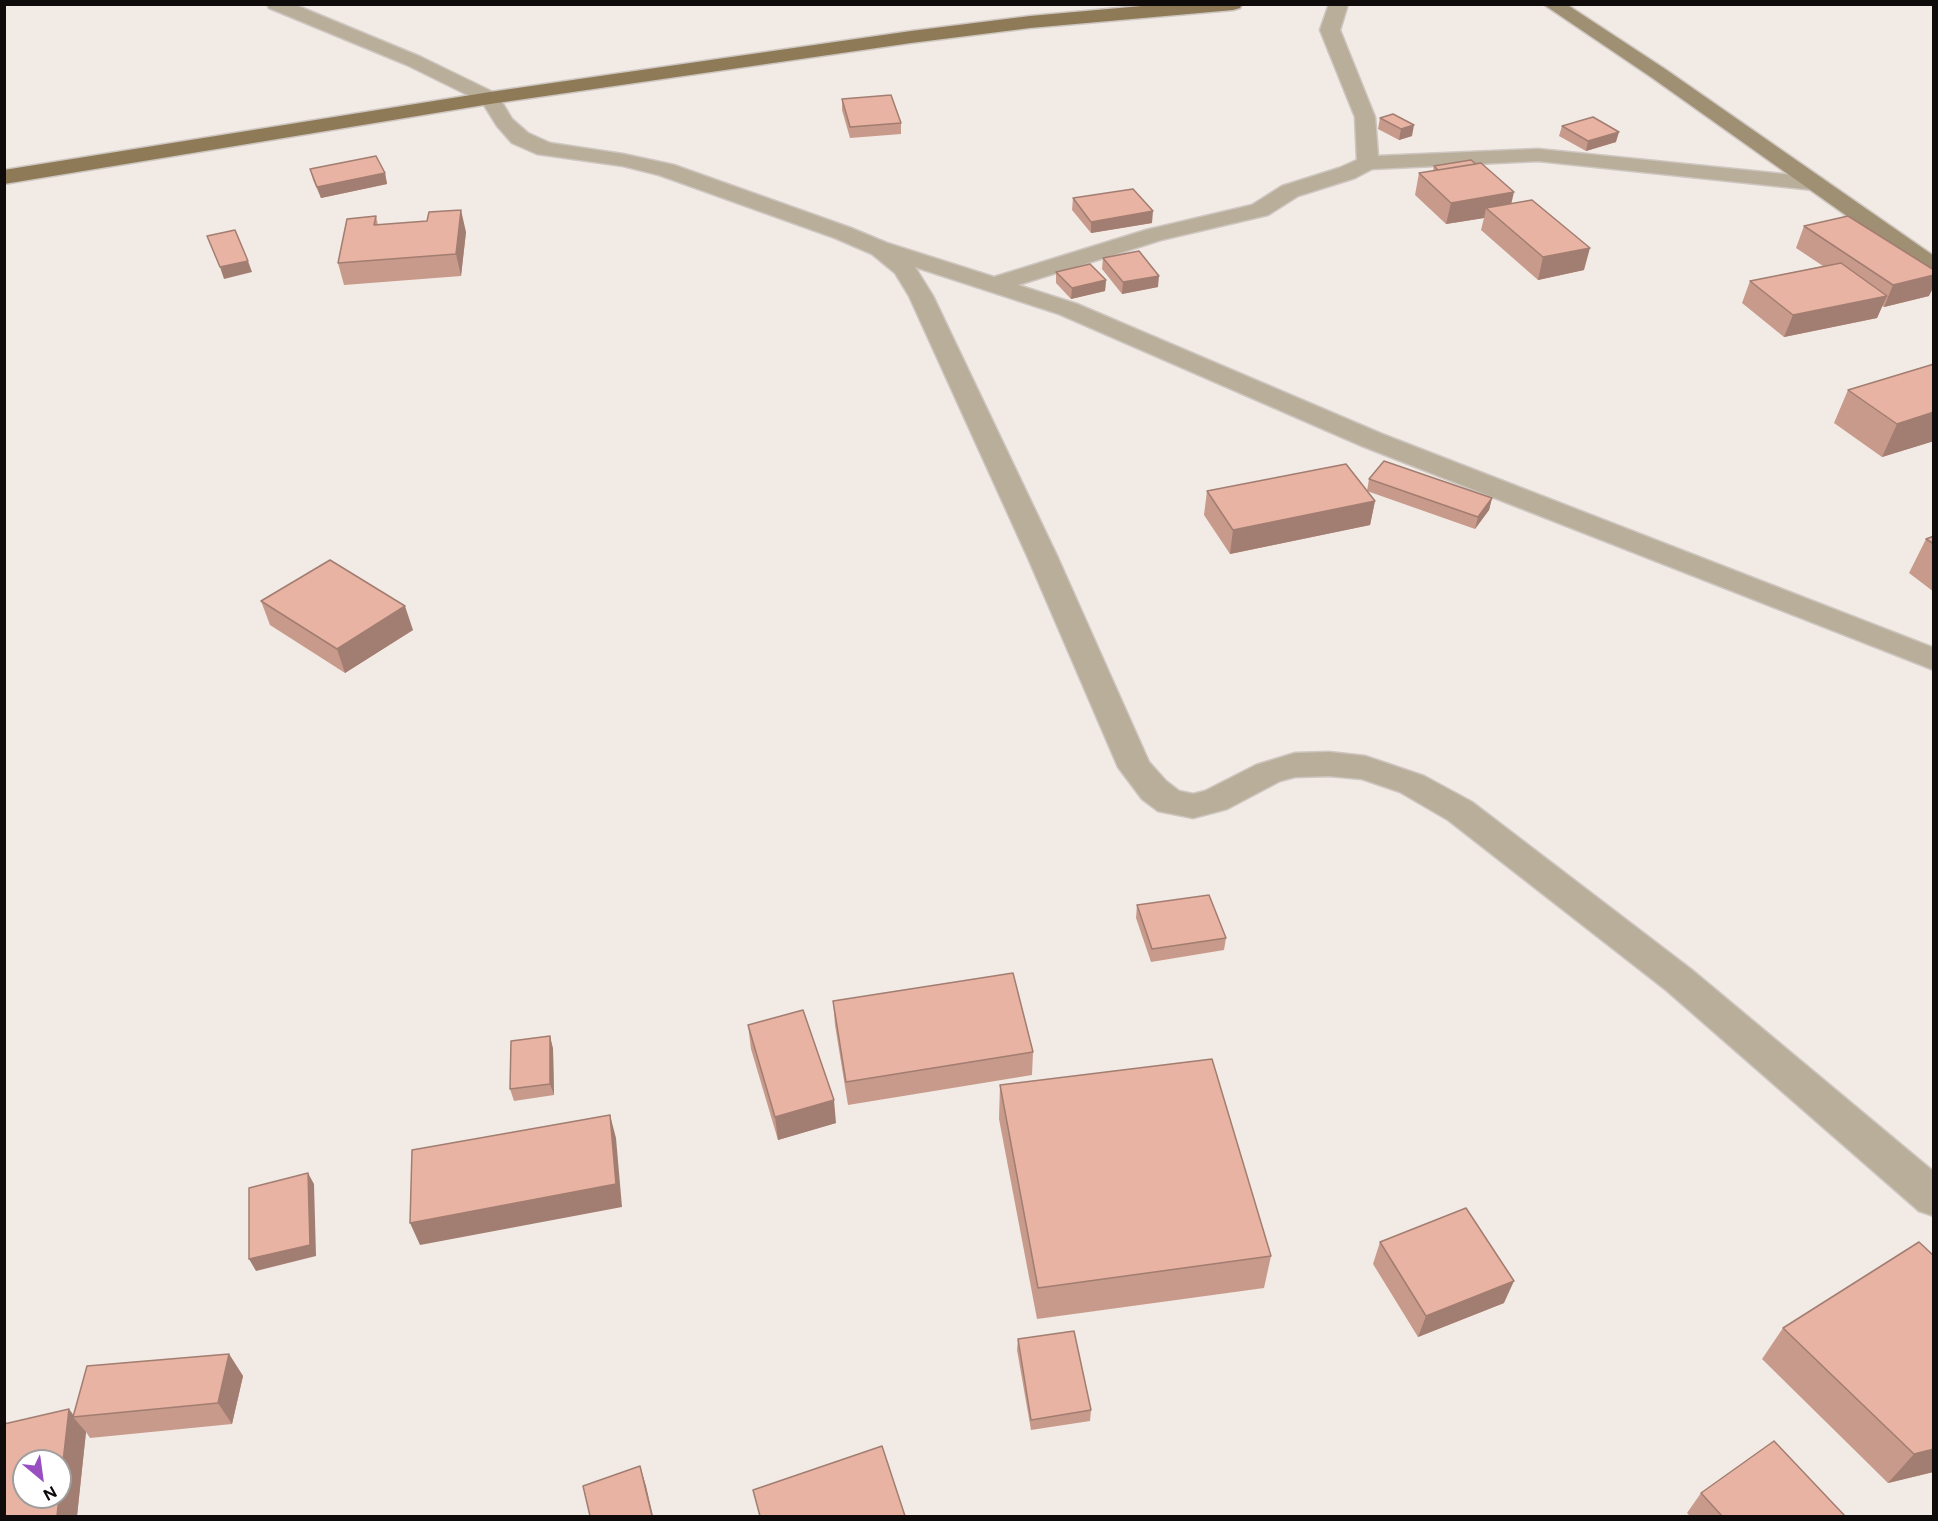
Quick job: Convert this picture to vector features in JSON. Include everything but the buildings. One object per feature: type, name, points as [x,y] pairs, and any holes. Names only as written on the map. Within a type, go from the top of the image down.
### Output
[{"type":"main road","points":[[4,177],[490,98],[911,37],[1030,22],[1233,4]]},
{"type":"main road","points":[[1552,4],[1658,74],[1934,267]]},
{"type":"street","points":[[276,4],[414,61],[490,98],[504,122],[520,138],[545,149],[623,160],[666,170],[843,233],[880,249],[1068,309],[1372,440],[1934,660]]},
{"type":"street","points":[[1339,4],[1330,30],[1365,117],[1368,163]]},
{"type":"street","points":[[994,285],[1154,235],[1260,210],[1290,191],[1347,173],[1368,163],[1538,155],[1814,183]]},
{"type":"street","points":[[880,249],[904,269],[921,296],[1043,558],[1135,767],[1154,790],[1170,802],[1193,806],[1215,800],[1268,773],[1295,765],[1329,764],[1365,768],[1412,784],[1460,811],[1679,980],[1934,1198]]}]
